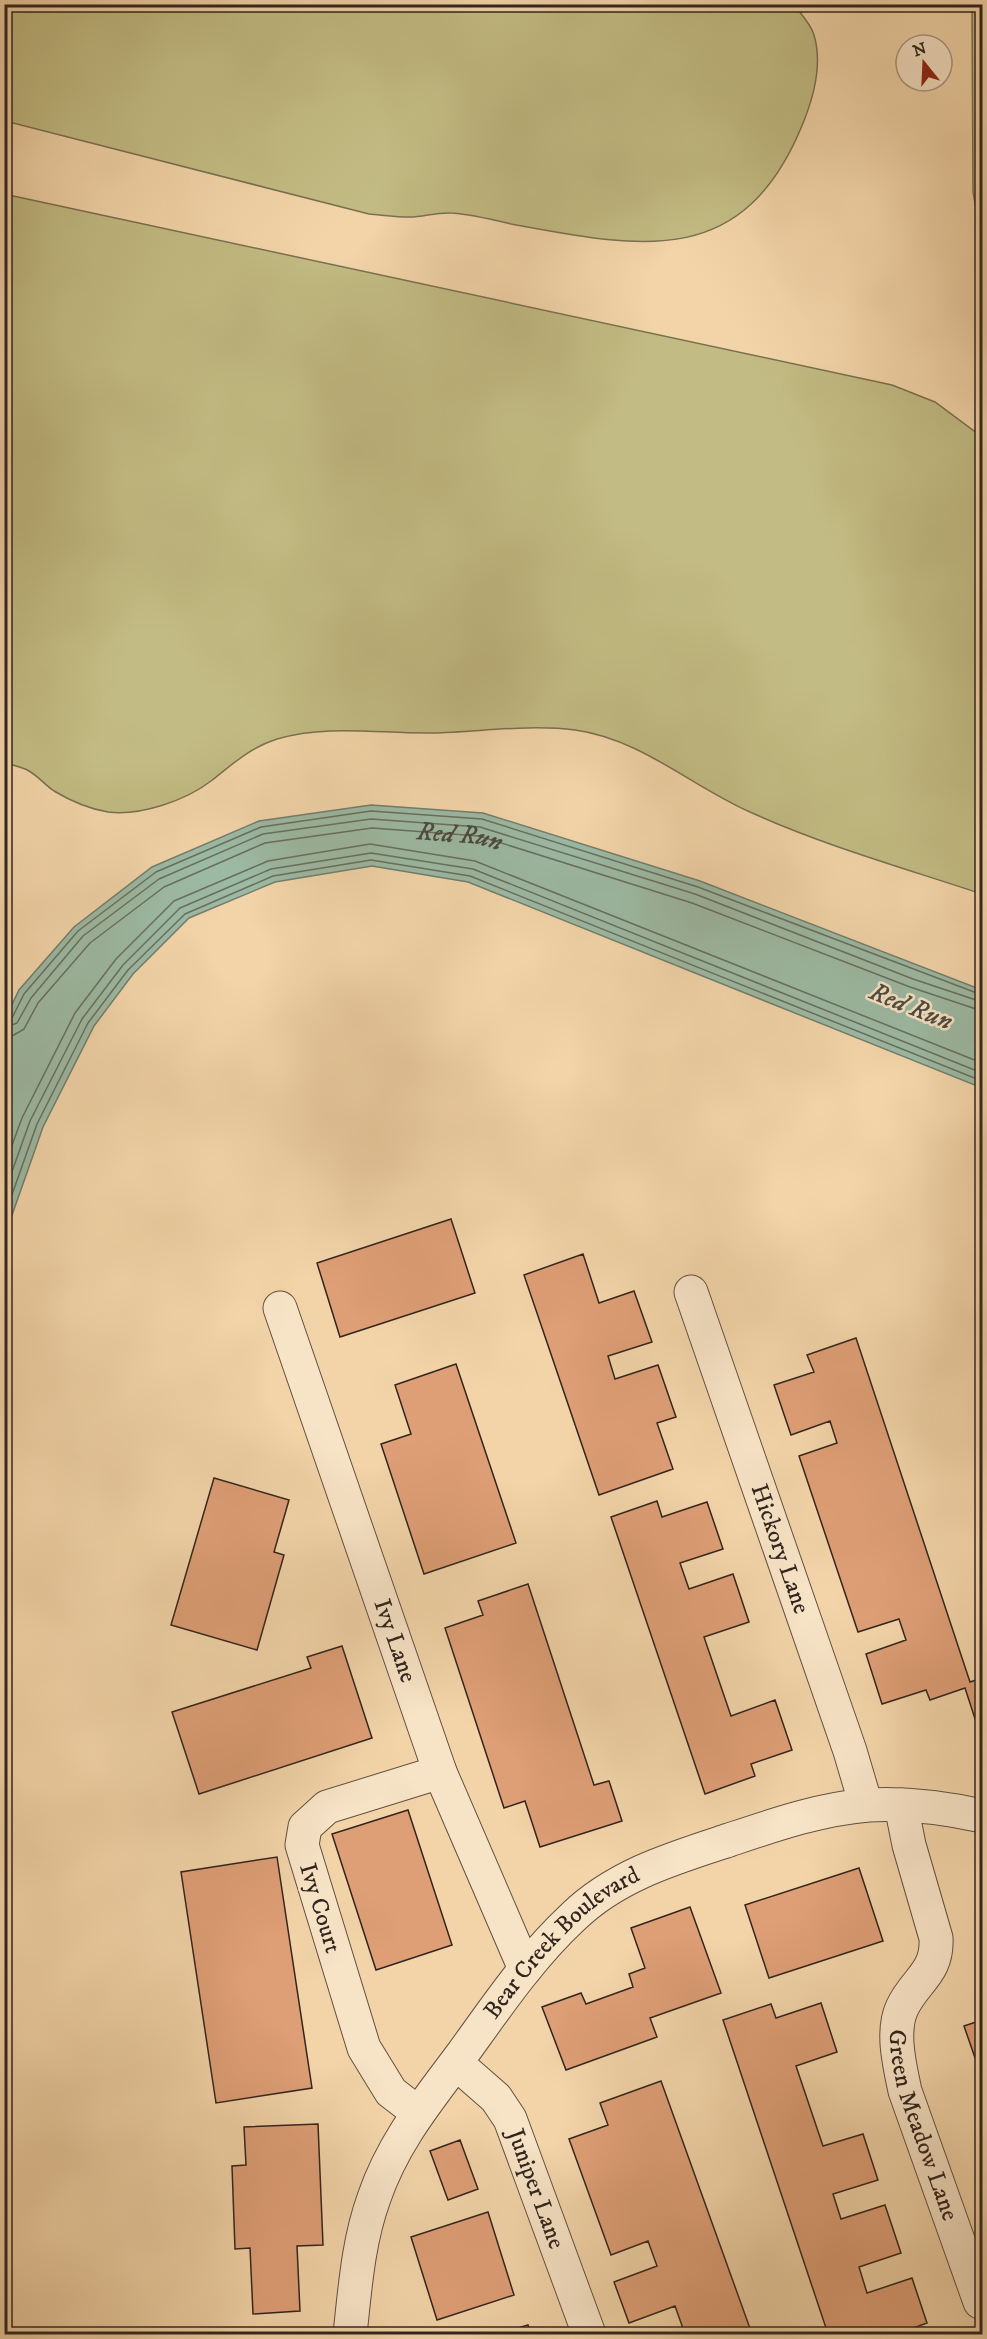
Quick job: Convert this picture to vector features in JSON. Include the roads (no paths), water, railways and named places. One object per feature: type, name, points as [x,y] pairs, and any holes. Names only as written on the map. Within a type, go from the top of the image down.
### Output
[{"type":"street","name":"Hickory Lane","points":[[691,1292],[850,1751],[866,1806]]},
{"type":"street","name":"Ivy Lane","points":[[280,1308],[440,1772],[525,1969]]},
{"type":"street","name":"Ivy Court","points":[[417,2112],[391,2092],[364,2048],[302,1845],[305,1827],[327,1807],[440,1772]]},
{"type":"street","name":"Bear Creek Boulevard","points":[[350,2334],[360,2250],[373,2199],[392,2152],[417,2112],[525,1969],[573,1916],[606,1890],[654,1865],[817,1813],[866,1806],[901,1805],[982,1816]]},
{"type":"street","name":"Green Meadow Lane","points":[[901,1805],[909,1845],[936,1938],[937,1952],[930,1969],[902,2008],[898,2031],[899,2057],[905,2091],[980,2302]]},
{"type":"street","name":"Juniper Lane","points":[[456,2063],[496,2098],[510,2119],[589,2334]]},
{"type":"water","name":"Red Run","points":[[371,805],[483,813],[700,881],[982,990],[982,1088],[468,882],[372,866],[275,882],[189,918],[133,974],[94,1026],[43,1127],[5,1235],[5,1019],[19,990],[74,927],[152,867],[259,821]]}]
